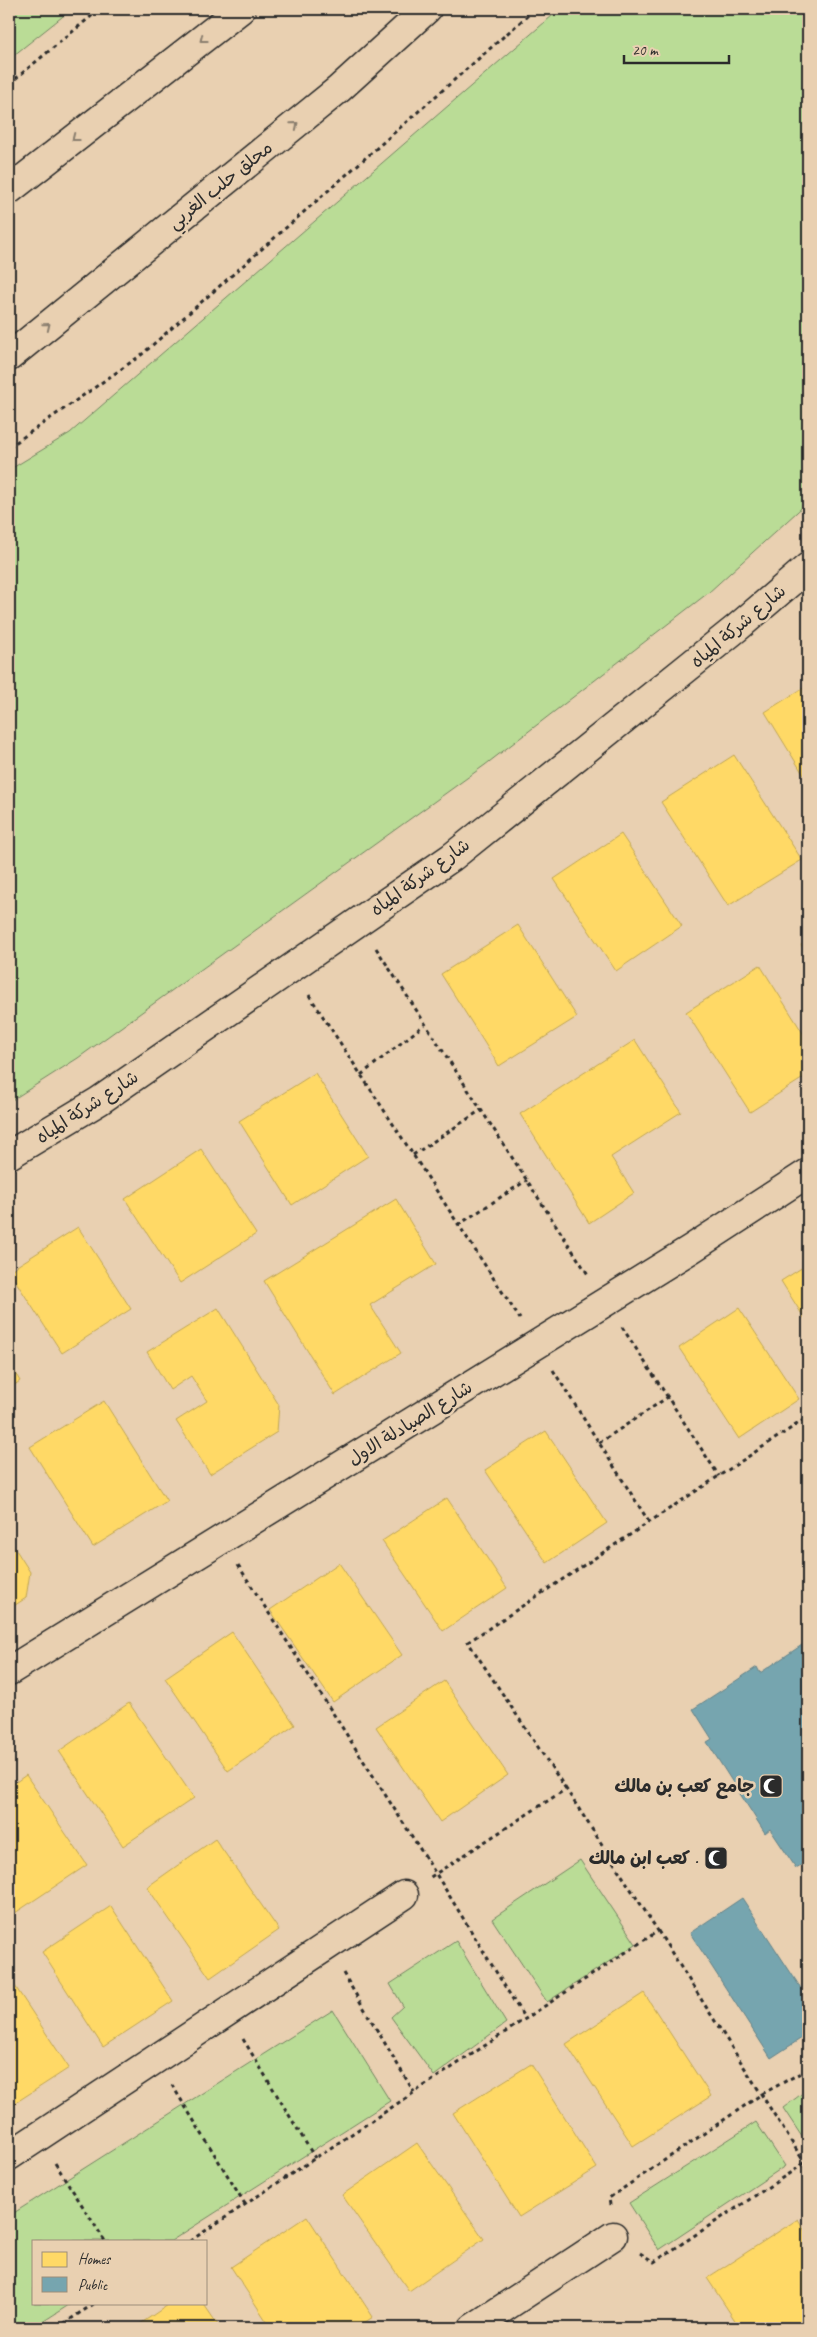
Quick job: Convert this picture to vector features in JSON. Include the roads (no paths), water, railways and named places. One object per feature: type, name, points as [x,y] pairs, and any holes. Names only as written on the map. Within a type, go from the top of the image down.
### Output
[{"type":"main road","points":[[9,190],[241,9]]},
{"type":"main road","name":"محلق حلب الغربي","points":[[9,357],[339,89],[427,9]]},
{"type":"main road","name":"شارع شركة المياه","points":[[9,1155],[99,1101],[452,857],[738,627],[808,567]]},
{"type":"main road","name":"شارع الصيادلة الاول","points":[[9,1671],[606,1302],[808,1172]]},
{"type":"main road","points":[[9,2156],[404,1895]]},
{"type":"main road","points":[[474,2328],[613,2236]]},
{"type":"place","name":"جامع كعب بن مالك","points":[[771,1786]]},
{"type":"place","name":"كعب ابن مالك .","points":[[716,1858]]}]
